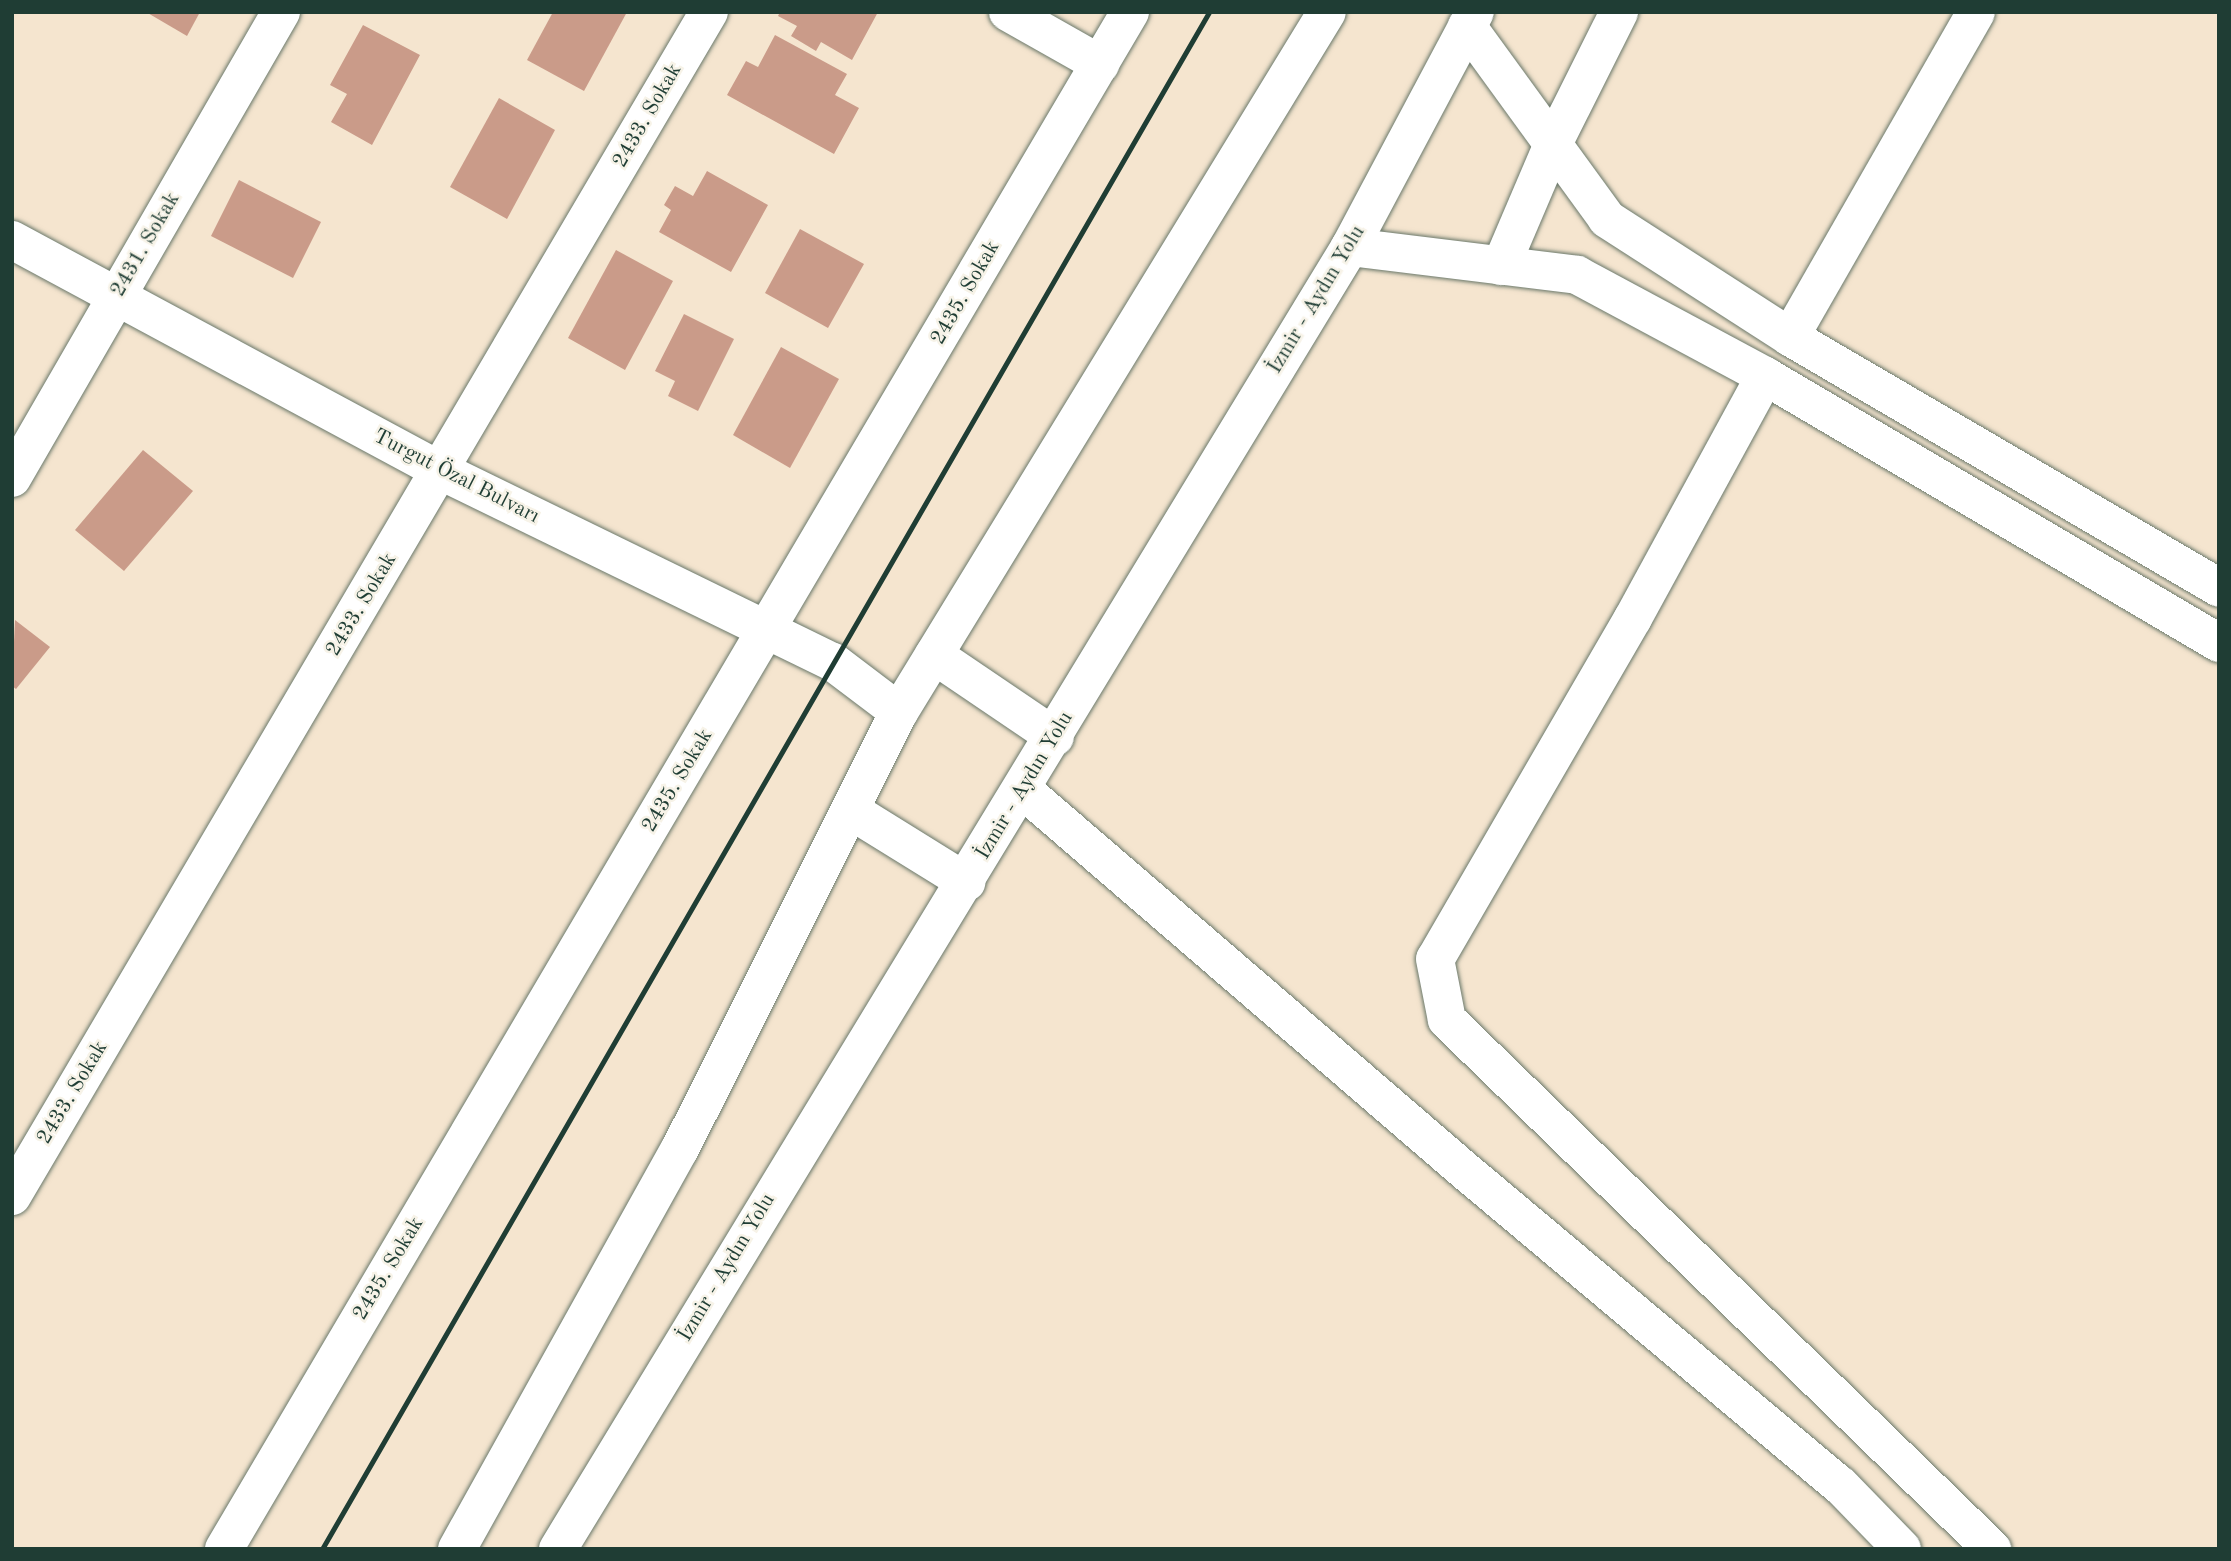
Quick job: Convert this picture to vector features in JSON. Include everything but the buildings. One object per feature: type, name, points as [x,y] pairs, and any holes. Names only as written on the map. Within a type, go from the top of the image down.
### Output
[{"type":"main road","name":"2431. Sokak","points":[[12,478],[281,12]]},
{"type":"main road","name":"2433. Sokak","points":[[12,1196],[709,12]]},
{"type":"main road","points":[[1009,12],[1100,64]]},
{"type":"main road","name":"2435. Sokak","points":[[223,1549],[1130,12]]},
{"type":"main road","points":[[457,1549],[680,1150],[899,712],[1327,12]]},
{"type":"main road","points":[[1501,266],[1553,144],[1619,12]]},
{"type":"main road","points":[[1790,337],[1976,12]]},
{"type":"main road","points":[[1471,19],[1553,144],[1607,219],[1790,337],[2219,588]]},
{"type":"main road","name":"İzmir - Aydın Yolu","points":[[558,1549],[1023,790],[1350,247],[1471,19]]},
{"type":"main road","name":"Turgut Özal Bulvarı","points":[[12,240],[115,299],[441,471],[833,662],[899,712]]},
{"type":"main road","points":[[1350,247],[1577,275],[1765,376],[2219,643]]},
{"type":"main road","points":[[1765,376],[1633,618],[1435,959],[1437,971],[1447,1020],[1992,1549]]},
{"type":"main road","points":[[934,655],[1055,737]]},
{"type":"main road","points":[[1023,790],[1464,1170],[1840,1485],[1902,1549]]},
{"type":"main road","points":[[850,810],[966,882]]},
{"type":"railway","points":[[322,1549],[1209,12]]}]
